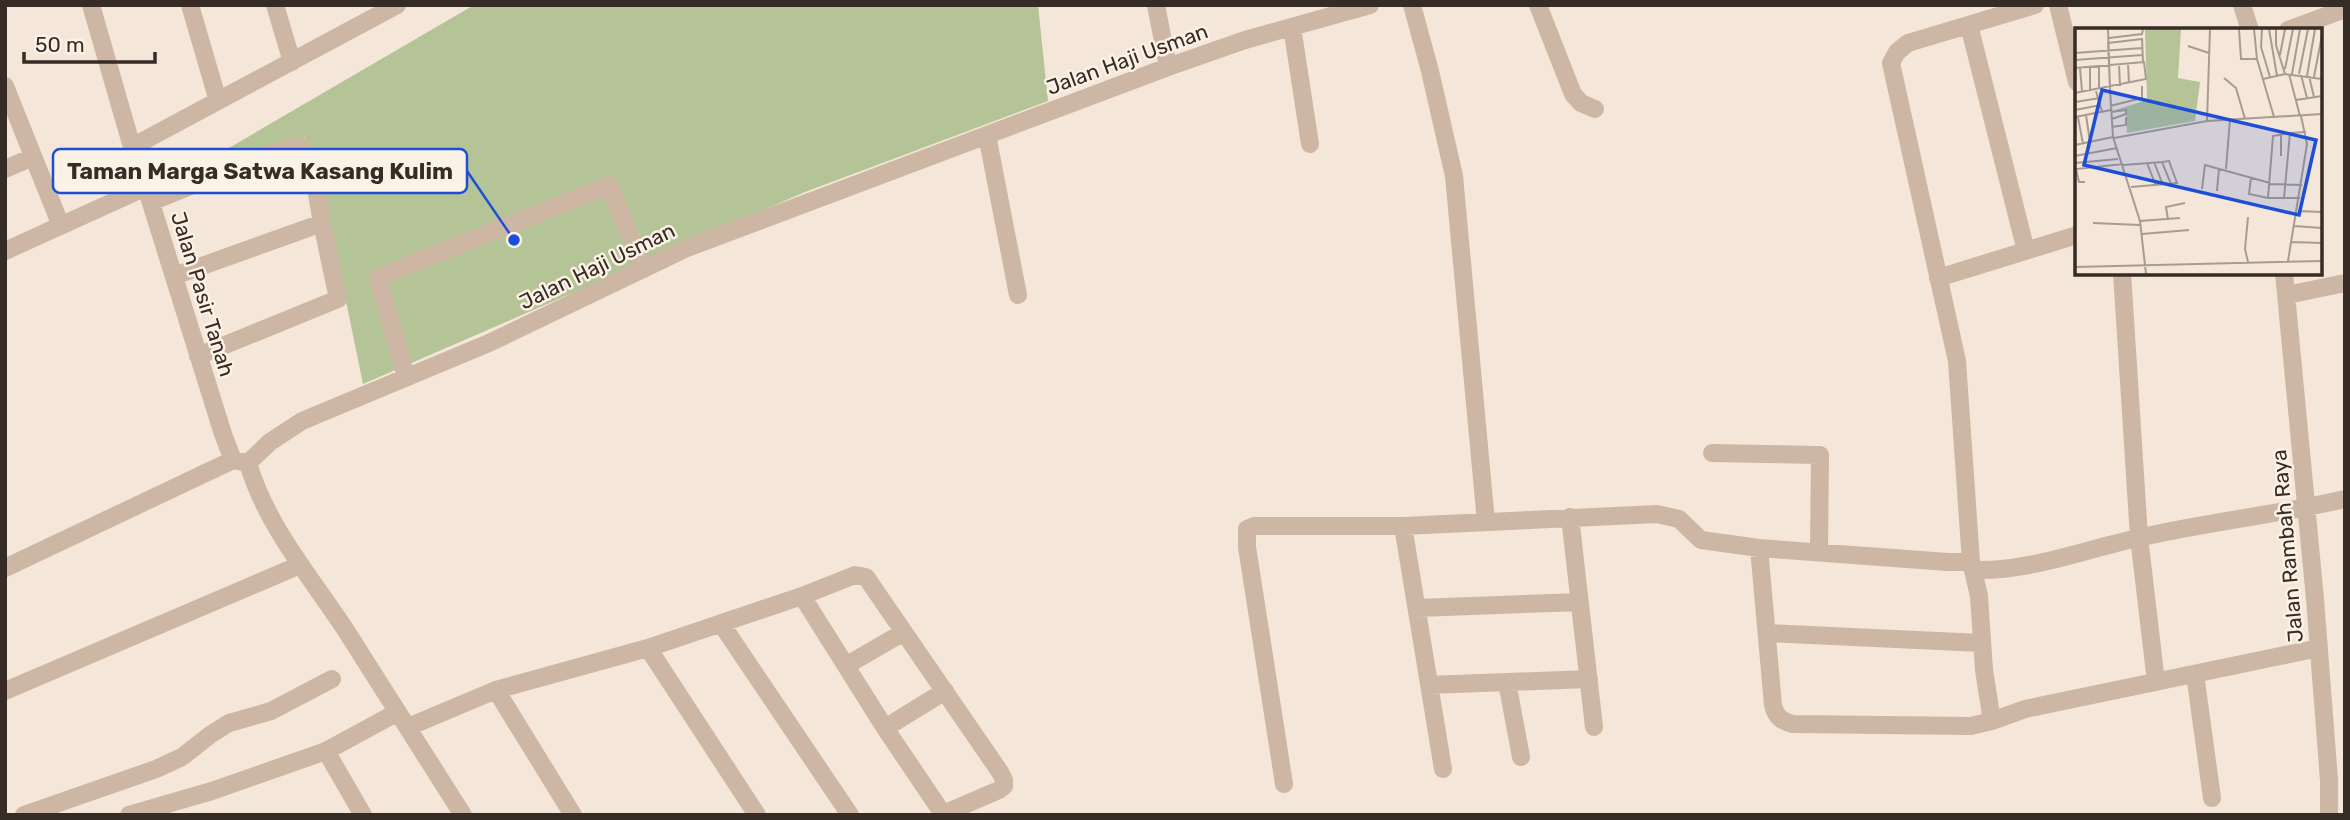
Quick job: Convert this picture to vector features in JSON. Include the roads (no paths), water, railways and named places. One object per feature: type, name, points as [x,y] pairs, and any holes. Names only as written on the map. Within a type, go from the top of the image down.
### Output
[{"type":"street","name":"Jalan Pasir Tanah","points":[[91,5],[132,147],[198,356],[241,461]]},
{"type":"street","points":[[190,5],[218,101]]},
{"type":"street","points":[[275,5],[292,62]]},
{"type":"street","points":[[132,147],[292,62],[366,13],[397,5]]},
{"type":"street","points":[[1156,5],[1168,67]]},
{"type":"street","name":"Jalan Haji Usman","points":[[7,564],[241,461],[302,421],[489,343],[687,248],[1168,67],[1245,40],[1370,5]]},
{"type":"street","points":[[1412,5],[1454,176],[1486,522]]},
{"type":"street","points":[[1538,5],[1573,94],[1581,103],[1595,109]]},
{"type":"street","points":[[1992,721],[1981,643],[1979,596],[1973,566],[1957,361],[1891,63],[1897,52],[1908,43],[2035,5]]},
{"type":"street","points":[[2058,5],[2075,74]]},
{"type":"street","points":[[2242,5],[2249,28]]},
{"type":"street","points":[[2293,28],[2345,9]]},
{"type":"street","points":[[1969,25],[2026,251]]},
{"type":"street","points":[[1292,27],[1310,144]]},
{"type":"street","points":[[5,86],[61,226]]},
{"type":"street","points":[[987,135],[1018,296]]},
{"type":"street","points":[[5,251],[61,226],[148,194],[301,146],[316,188],[338,299],[198,356]]},
{"type":"street","points":[[5,169],[33,157]]},
{"type":"street","points":[[407,377],[378,277],[609,185],[644,269]]},
{"type":"street","points":[[174,276],[322,223]]},
{"type":"street","points":[[1938,278],[2075,236]]},
{"type":"street","points":[[2122,275],[2140,537],[2156,682]]},
{"type":"street","name":"Jalan Rambah Raya","points":[[2284,275],[2319,648],[2337,779],[2329,815]]},
{"type":"street","points":[[2287,295],[2345,283]]},
{"type":"street","points":[[1712,453],[1820,455],[1819,551]]},
{"type":"street","points":[[241,461],[299,565],[408,727],[463,815]]},
{"type":"street","points":[[1284,784],[1247,547],[1247,529],[1271,524],[1403,526],[1657,514],[1679,519],[1701,540],[1759,548],[2015,569],[2140,537],[2345,499]]},
{"type":"street","points":[[1570,517],[1594,727]]},
{"type":"street","points":[[1403,526],[1443,769]]},
{"type":"street","points":[[1759,548],[1773,705],[1782,721],[1793,724],[1971,726],[2015,711],[2319,648]]},
{"type":"street","points":[[5,691],[299,565]]},
{"type":"street","points":[[408,727],[496,690],[722,625],[855,575],[866,577],[1000,772],[1004,786],[942,814],[802,596]]},
{"type":"street","points":[[1417,608],[1580,602]]},
{"type":"street","points":[[722,625],[850,815]]},
{"type":"street","points":[[847,665],[904,632]]},
{"type":"street","points":[[1767,633],[1981,643]]},
{"type":"street","points":[[648,648],[757,815]]},
{"type":"street","points":[[2195,674],[2212,798]]},
{"type":"street","points":[[24,815],[156,769],[182,757],[229,723],[271,711],[332,679]]},
{"type":"street","points":[[1429,685],[1589,679]]},
{"type":"street","points":[[1507,682],[1521,757]]},
{"type":"street","points":[[496,690],[573,815]]},
{"type":"street","points":[[885,728],[945,691]]},
{"type":"street","points":[[129,815],[212,791],[326,751],[398,712]]},
{"type":"street","points":[[326,751],[363,815]]},
{"type":"place","name":"Taman Marga Satwa Kasang Kulim","points":[[514,240]]}]
